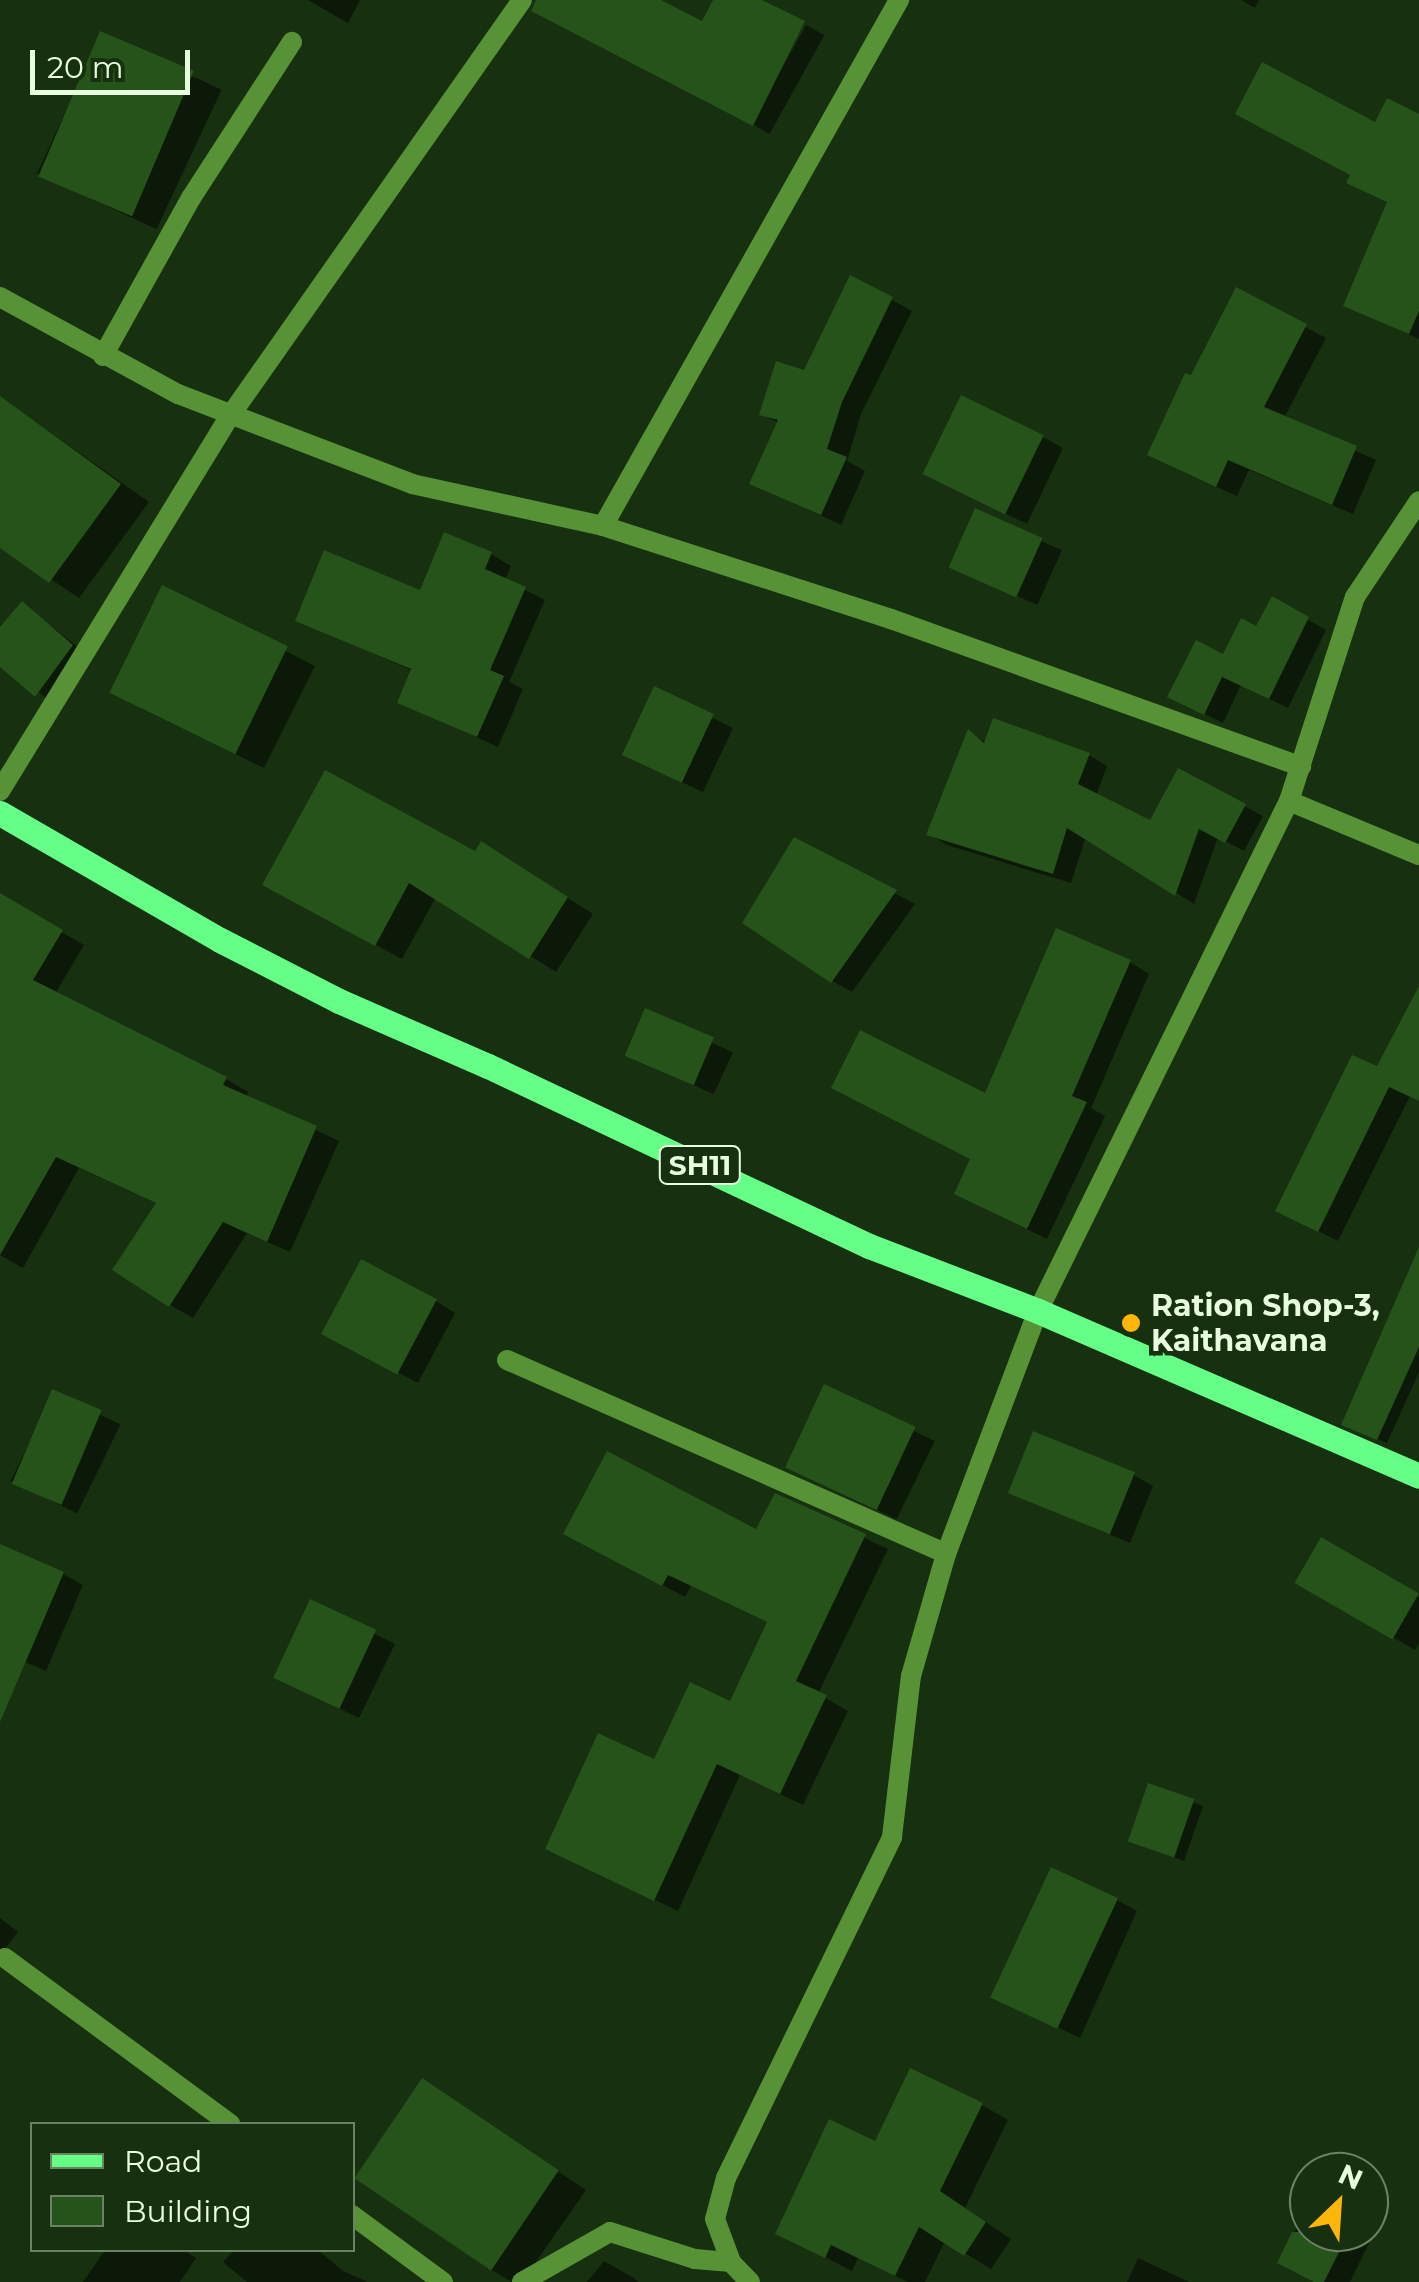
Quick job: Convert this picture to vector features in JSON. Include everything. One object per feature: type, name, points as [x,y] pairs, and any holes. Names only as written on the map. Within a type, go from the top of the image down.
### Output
[{"type":"main road","name":"SH11","points":[[0,813],[220,940],[339,1001],[488,1066],[869,1246],[1038,1312],[1419,1476]]},
{"type":"street","points":[[0,791],[230,416],[522,0]]},
{"type":"street","points":[[603,526],[898,0]]},
{"type":"street","points":[[102,356],[190,198],[292,42]]},
{"type":"street","points":[[0,297],[102,356],[230,416],[412,484],[603,526],[891,620],[1301,767]]},
{"type":"street","points":[[750,2282],[731,2262],[715,2219],[726,2178],[892,1837],[911,1676],[946,1554],[1038,1312],[1289,801],[1355,597],[1419,502]]},
{"type":"street","points":[[1289,801],[1419,854]]},
{"type":"street","points":[[507,1360],[946,1554]]},
{"type":"street","points":[[5,1958],[227,2122]]},
{"type":"street","points":[[355,2217],[443,2282]]},
{"type":"street","points":[[522,2282],[610,2232],[696,2259],[731,2262]]},
{"type":"building","points":[[536,0],[661,0],[702,21],[713,0],[762,0],[805,21],[753,126],[531,11]]},
{"type":"building","points":[[100,31],[194,71],[132,216],[38,176]]},
{"type":"building","points":[[1262,62],[1375,122],[1387,98],[1419,114],[1419,311],[1409,334],[1343,306],[1387,202],[1346,183],[1350,175],[1235,114]]},
{"type":"building","points":[[850,275],[893,297],[842,402],[827,449],[847,457],[821,515],[749,484],[778,420],[759,415],[776,361],[804,370]]},
{"type":"building","points":[[1236,287],[1307,324],[1264,407],[1357,446],[1332,505],[1228,460],[1216,487],[1147,455],[1185,373],[1191,375]]},
{"type":"building","points":[[961,395],[1044,435],[1005,514],[922,474]]},
{"type":"building","points":[[0,396],[121,484],[49,583],[0,548]]},
{"type":"building","points":[[975,508],[1043,538],[1016,597],[949,567]]},
{"type":"building","points":[[444,532],[492,552],[485,569],[526,587],[490,670],[504,676],[477,737],[397,703],[411,669],[295,621],[324,550],[420,590]]},
{"type":"building","points":[[162,585],[288,646],[235,754],[109,693]]},
{"type":"building","points":[[1272,596],[1309,617],[1269,699],[1222,677],[1204,715],[1167,697],[1196,640],[1223,654],[1241,618],[1256,626]]},
{"type":"building","points":[[22,601],[73,645],[35,697],[0,667],[0,627]]},
{"type":"building","points":[[654,686],[714,714],[682,783],[622,755]]},
{"type":"building","points":[[993,718],[1090,753],[1078,784],[1150,820],[1178,768],[1246,804],[1225,843],[1199,829],[1175,896],[1067,828],[1053,874],[926,835],[968,729],[984,743]]},
{"type":"building","points":[[325,770],[475,851],[481,841],[568,897],[529,959],[409,883],[375,946],[262,885]]},
{"type":"building","points":[[794,837],[897,890],[831,983],[742,923]]},
{"type":"building","points":[[0,893],[63,930],[33,980],[227,1077],[223,1085],[317,1126],[267,1242],[223,1222],[169,1307],[112,1270],[156,1203],[56,1157],[0,1255]]},
{"type":"building","points":[[1056,928],[1131,960],[1072,1096],[1087,1102],[1027,1229],[954,1194],[970,1159],[831,1088],[860,1030],[985,1093]]},
{"type":"building","points":[[1419,986],[1419,1101],[1389,1087],[1318,1232],[1275,1211],[1352,1055],[1377,1066]]},
{"type":"building","points":[[645,1008],[714,1037],[694,1085],[625,1056]]},
{"type":"building","points":[[1419,1247],[1419,1347],[1377,1440],[1341,1425]]},
{"type":"building","points":[[361,1259],[437,1299],[397,1374],[321,1334]]},
{"type":"building","points":[[824,1384],[916,1427],[877,1510],[785,1467]]},
{"type":"building","points":[[52,1389],[102,1410],[61,1505],[12,1484]]},
{"type":"building","points":[[1033,1431],[1135,1472],[1110,1534],[1008,1493]]},
{"type":"building","points":[[607,1451],[756,1529],[775,1493],[866,1534],[796,1681],[827,1695],[780,1794],[717,1764],[654,1901],[545,1849],[598,1733],[654,1759],[690,1682],[730,1701],[767,1622],[668,1575],[662,1586],[563,1534]]},
{"type":"building","points":[[1321,1537],[1419,1594],[1392,1639],[1294,1583]]},
{"type":"building","points":[[0,1544],[64,1572],[0,1722]]},
{"type":"building","points":[[310,1599],[376,1630],[339,1709],[273,1678]]},
{"type":"building","points":[[1148,1783],[1194,1799],[1174,1858],[1128,1842]]},
{"type":"building","points":[[1051,1867],[1118,1898],[1057,2029],[990,1998]]},
{"type":"building","points":[[910,2068],[983,2103],[940,2191],[986,2222],[964,2256],[919,2227],[895,2276],[831,2245],[825,2258],[775,2234],[829,2119],[875,2141]]},
{"type":"building","points":[[422,2078],[559,2170],[491,2271],[355,2179]]},
{"type":"building","points":[[1289,2238],[1289,2252],[1339,2252],[1324,2282],[1314,2282],[1277,2263]]},
{"type":"place","name":"Ration Shop-3, Kaithavana","points":[[1131,1323]]}]
